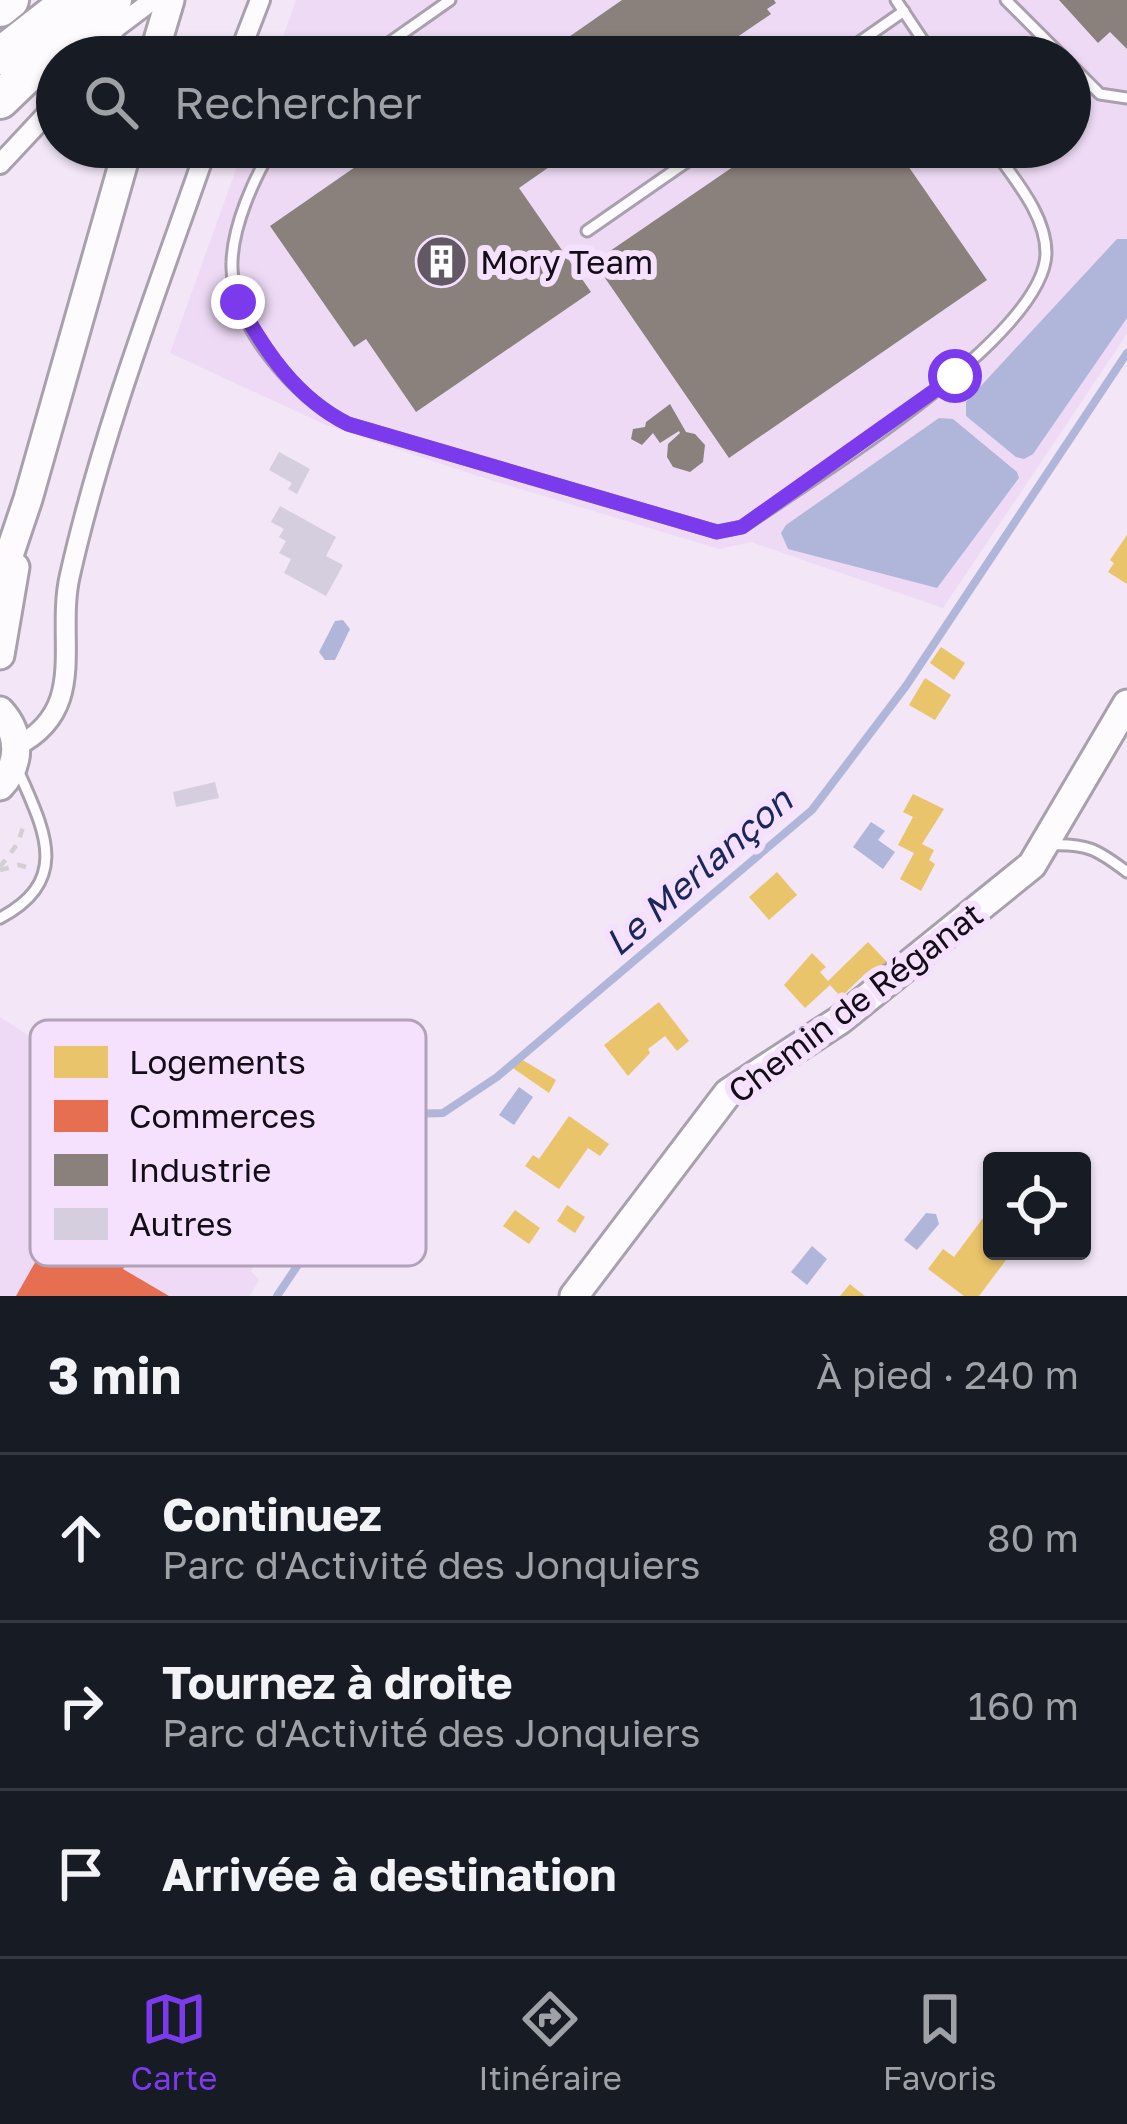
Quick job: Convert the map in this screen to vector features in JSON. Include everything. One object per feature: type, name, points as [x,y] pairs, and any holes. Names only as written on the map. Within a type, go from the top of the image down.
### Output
[{"type":"highway","points":[[0,8],[10,0]]},
{"type":"highway","points":[[0,56],[72,0]]},
{"type":"highway","points":[[69,36],[113,0]]},
{"type":"highway","points":[[0,100],[36,65]]},
{"type":"street","points":[[245,36],[255,6]]},
{"type":"street","points":[[109,36],[117,27],[162,8]]},
{"type":"street","points":[[0,164],[36,125]]},
{"type":"street","points":[[0,582],[122,168]]},
{"type":"street","points":[[10,765],[61,702],[67,680],[69,580],[100,458],[200,168]]},
{"type":"street","points":[[0,655],[28,499]]},
{"type":"street","name":"Chemin de Réganat","points":[[574,1296],[728,1093],[841,1020],[1032,865],[1127,704]]},
{"type":"street","points":[[0,711],[14,732],[10,765]]},
{"type":"lane","points":[[399,36],[450,0]]},
{"type":"lane","points":[[896,0],[920,36]]},
{"type":"lane","points":[[1006,0],[1043,36]]},
{"type":"lane","points":[[868,36],[904,11]]},
{"type":"lane","points":[[1091,85],[1100,94],[1127,98]]},
{"type":"lane","points":[[261,168],[231,262],[238,302],[261,344],[325,413],[348,424],[717,532],[742,527],[935,394],[1030,298],[1046,260],[1045,238],[1039,220],[1006,168]]},
{"type":"lane","points":[[587,231],[678,168]]},
{"type":"lane","points":[[0,918],[20,908],[37,890],[48,856],[46,832],[10,765]]},
{"type":"lane","points":[[1043,846],[1079,843],[1127,872]]},
{"type":"path","points":[[0,869],[18,843],[22,821]]},
{"type":"path","points":[[0,869],[19,866],[43,872]]},
{"type":"shaded area","points":[[296,0],[1127,0],[1127,334],[943,608],[751,542],[719,549],[326,425],[170,353],[236,168],[1091,168],[1091,36],[283,36]]},
{"type":"shaded area","points":[[0,1017],[30,1037],[30,1266],[254,1266],[251,1271],[259,1280],[250,1296],[0,1296]]},
{"type":"water","points":[[1117,239],[1127,239],[1127,318],[1033,454],[1016,457],[966,416],[966,402]]},
{"type":"water","points":[[939,418],[953,419],[1019,478],[937,588],[788,549],[781,533],[786,525]]},
{"type":"water","points":[[343,620],[350,629],[335,660],[325,660],[319,652],[335,621]]},
{"type":"water","points":[[871,822],[885,831],[878,840],[895,852],[883,869],[853,847]]},
{"type":"water","points":[[519,1087],[533,1097],[514,1125],[499,1115]]},
{"type":"water","points":[[926,1213],[936,1214],[939,1224],[917,1250],[904,1240]]},
{"type":"water","points":[[812,1246],[827,1259],[807,1285],[791,1272]]},
{"type":"building: Logements","points":[[1127,535],[1127,584],[1108,572],[1114,563],[1110,560]]},
{"type":"building: Logements","points":[[941,647],[965,663],[954,680],[930,663]]},
{"type":"building: Logements","points":[[925,678],[951,695],[935,720],[909,705]]},
{"type":"building: Logements","points":[[913,794],[944,809],[922,844],[934,850],[929,860],[935,864],[921,891],[900,879],[914,853],[898,845],[913,817],[903,812]]},
{"type":"building: Logements","points":[[777,872],[797,895],[769,920],[749,897]]},
{"type":"building: Logements","points":[[868,942],[887,962],[870,978],[866,973],[841,997],[830,985],[805,1008],[784,985],[812,953],[826,967],[820,972],[828,981]]},
{"type":"building: Logements","points":[[659,1002],[689,1041],[677,1051],[665,1036],[648,1049],[650,1053],[628,1076],[604,1045]]},
{"type":"building: Logements","points":[[521,1059],[556,1080],[549,1093],[510,1066]]},
{"type":"building: Logements","points":[[569,1116],[609,1144],[600,1156],[588,1148],[559,1189],[525,1166],[533,1155],[539,1159]]},
{"type":"building: Logements","points":[[567,1205],[585,1217],[575,1233],[557,1221]]},
{"type":"building: Logements","points":[[515,1210],[540,1228],[529,1244],[503,1226]]},
{"type":"building: Logements","points":[[983,1218],[983,1260],[1006,1260],[979,1296],[964,1296],[928,1269],[943,1249],[954,1257]]},
{"type":"building: Logements","points":[[850,1284],[856,1289],[865,1296],[840,1296]]},
{"type":"building: Commerces","points":[[33,1266],[125,1266],[169,1296],[16,1296]]},
{"type":"building: Industrie","points":[[622,0],[776,3],[767,9],[771,14],[739,36],[570,36]]},
{"type":"building: Industrie","points":[[1059,0],[1127,0],[1127,49],[1110,32],[1098,43]]},
{"type":"building: Industrie","name":"Mory Team","points":[[354,168],[548,168],[519,188],[591,292],[416,412],[366,339],[354,347],[270,226]]},
{"type":"building: Industrie","points":[[731,168],[910,168],[987,280],[729,458],[594,262]]},
{"type":"building: Industrie","points":[[670,404],[686,432],[705,445],[703,462],[690,472],[673,467],[667,457],[668,444],[679,431],[660,443],[653,433],[642,445],[631,439],[633,429],[645,427]]},
{"type":"building: Autres","points":[[279,452],[310,469],[297,494],[288,489],[292,483],[269,470]]},
{"type":"building: Autres","points":[[280,506],[336,537],[326,556],[343,565],[326,596],[284,573],[291,559],[279,553],[286,541],[279,537],[284,529],[271,522]]},
{"type":"building: Autres","points":[[215,782],[219,798],[176,807],[173,792]]},
{"type":"waterway","name":"Le Merlançon","points":[[426,1114],[443,1113],[497,1077],[812,810],[906,686],[1127,353]]},
{"type":"waterway","name":"Le Merlançon","points":[[277,1296],[297,1266]]},
{"type":"place","name":"Mory Team","points":[[441,261]]},
{"type":"route","points":[[238,302],[261,344],[325,413],[448,455],[717,532],[742,527],[955,376]]}]
